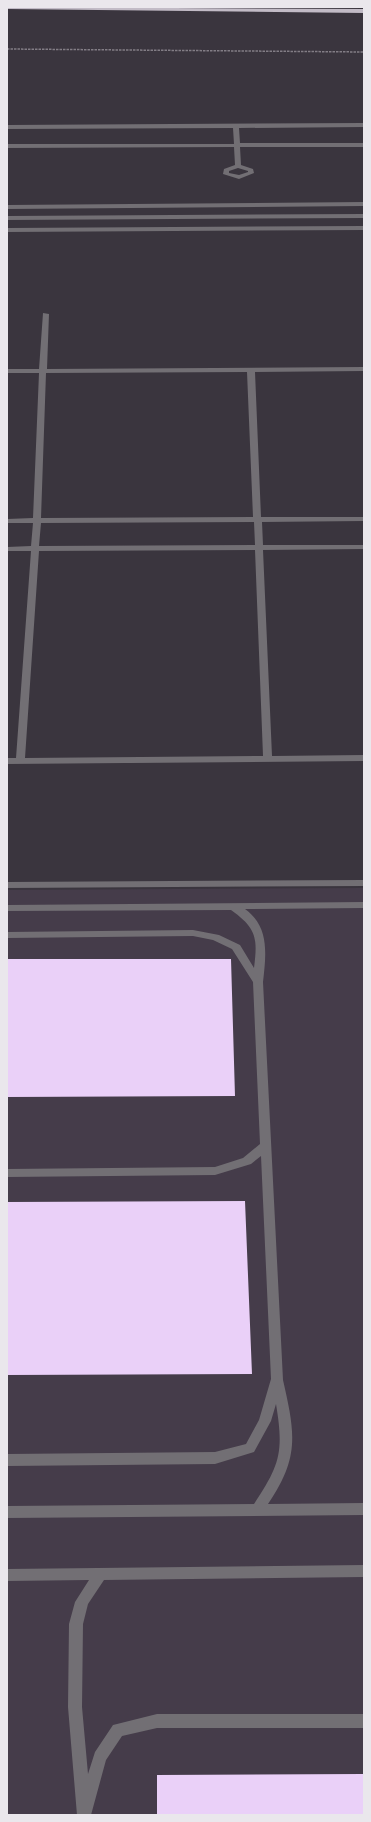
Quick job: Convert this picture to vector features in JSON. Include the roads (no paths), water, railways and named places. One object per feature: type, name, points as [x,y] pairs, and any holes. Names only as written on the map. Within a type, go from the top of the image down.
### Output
[{"type":"highway","points":[[7,7],[364,11]]},
{"type":"street","points":[[7,127],[364,125]]},
{"type":"street","points":[[236,126],[238,166]]},
{"type":"street","points":[[7,146],[364,145]]},
{"type":"street","points":[[7,207],[364,204]]},
{"type":"street","points":[[240,205],[241,217]]},
{"type":"street","points":[[7,218],[364,216]]},
{"type":"street","points":[[7,230],[364,228]]},
{"type":"street","points":[[20,761],[37,521],[44,371],[45,314]]},
{"type":"street","points":[[7,371],[364,369]]},
{"type":"street","points":[[251,370],[259,520],[268,759]]},
{"type":"street","points":[[7,521],[364,519]]},
{"type":"street","points":[[7,549],[364,548]]},
{"type":"street","points":[[7,761],[364,758]]},
{"type":"street","points":[[7,885],[364,883]]},
{"type":"street","points":[[233,906],[251,920],[259,932],[261,951],[258,982],[277,1380],[284,1414],[287,1445],[281,1472],[258,1510]]},
{"type":"street","points":[[7,908],[364,906]]},
{"type":"street","points":[[7,935],[193,934],[215,937],[236,947],[258,982]]},
{"type":"street","points":[[7,1172],[215,1171],[247,1161],[266,1146]]},
{"type":"street","points":[[7,1460],[215,1458],[250,1448],[265,1422],[277,1380]]},
{"type":"street","points":[[7,1512],[364,1509]]},
{"type":"street","points":[[7,1575],[364,1571]]},
{"type":"street","points":[[84,1814],[75,1707],[76,1624],[82,1602],[100,1574]]},
{"type":"street","points":[[84,1814],[100,1757],[118,1730],[157,1721],[364,1721]]}]
